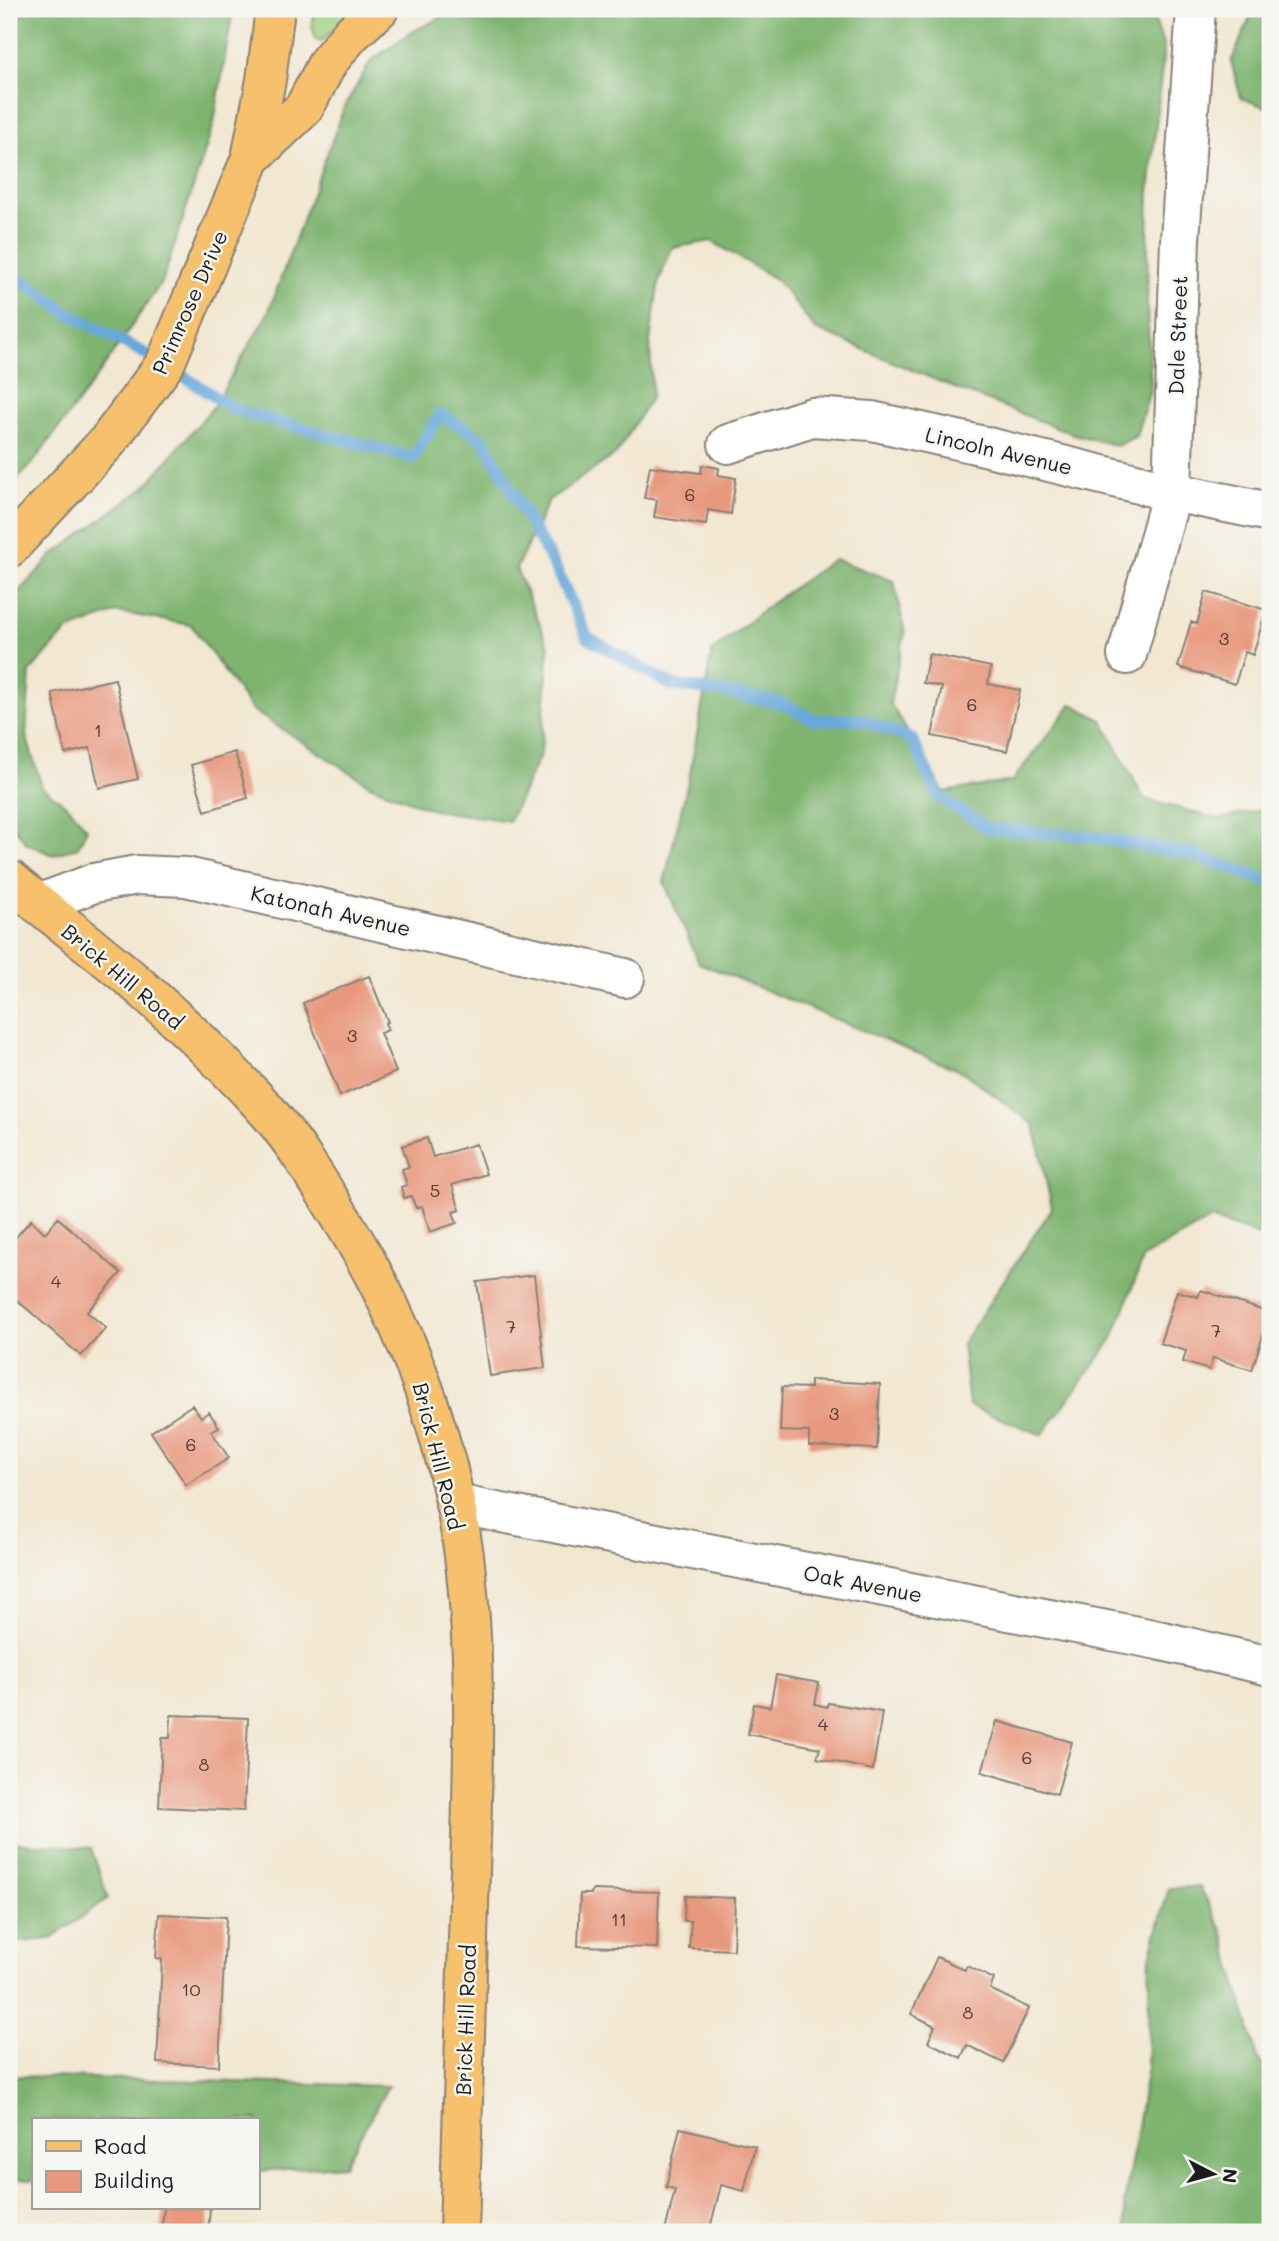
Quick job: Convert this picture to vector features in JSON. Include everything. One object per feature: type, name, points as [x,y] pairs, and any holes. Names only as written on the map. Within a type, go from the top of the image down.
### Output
[{"type":"main road","name":"Primrose Drive","points":[[9,548],[108,441],[165,364],[251,158],[266,80],[275,9]]},
{"type":"main road","points":[[251,158],[304,108],[328,62],[351,34],[379,9]]},
{"type":"main road","name":"Brick Hill Road","points":[[9,879],[137,984],[207,1048],[271,1115],[324,1190],[369,1264],[408,1344],[436,1426],[455,1504],[468,1591],[472,1685],[473,1789],[459,2232]]},
{"type":"street","name":"Dale Street","points":[[1126,655],[1172,492],[1180,239],[1196,9]]},
{"type":"street","name":"Lincoln Avenue","points":[[728,444],[812,416],[872,421],[1172,492],[1270,512]]},
{"type":"street","name":"Katonah Avenue","points":[[38,904],[94,883],[138,875],[186,877],[625,978]]},
{"type":"street","name":"Oak Avenue","points":[[455,1504],[1158,1640],[1270,1666]]},
{"type":"green space","points":[[9,9],[233,9],[214,123],[163,280],[101,371],[32,464],[9,488]]},
{"type":"green space","points":[[315,9],[354,9],[321,42],[315,38],[312,25]]},
{"type":"green space","points":[[457,9],[1151,9],[1164,47],[1149,193],[1147,305],[1151,387],[1136,436],[1117,446],[1074,434],[957,389],[815,329],[777,280],[711,241],[672,248],[659,281],[650,340],[652,396],[616,454],[549,500],[516,569],[549,646],[541,753],[509,821],[433,810],[370,785],[252,710],[191,625],[117,612],[67,631],[30,672],[26,735],[42,787],[70,808],[87,829],[78,847],[53,855],[27,844],[9,821],[9,602],[53,555],[145,487],[214,406],[268,313],[344,108],[371,61],[410,33]]},
{"type":"green space","points":[[1270,9],[1270,109],[1241,98],[1231,62],[1253,11]]},
{"type":"green space","points":[[834,559],[894,581],[905,633],[890,703],[944,792],[1012,781],[1072,704],[1102,720],[1144,799],[1219,819],[1270,808],[1270,1239],[1211,1219],[1144,1257],[1112,1340],[1042,1435],[969,1406],[962,1344],[1052,1208],[1034,1125],[963,1072],[699,963],[664,882],[690,773],[712,651],[773,602]]},
{"type":"green space","points":[[9,1842],[91,1848],[108,1898],[51,1939],[9,1943]]},
{"type":"green space","points":[[1200,1887],[1222,1930],[1258,2060],[1270,2074],[1270,2232],[1127,2232],[1124,2205],[1147,2067],[1150,1957],[1169,1888]]},
{"type":"green space","points":[[9,2076],[388,2086],[344,2165],[259,2171],[259,2118],[32,2118],[32,2180],[9,2179]]},
{"type":"building","points":[[702,465],[719,468],[718,475],[736,478],[731,514],[708,510],[706,525],[654,517],[657,500],[644,498],[650,466],[701,473]]},
{"type":"building","points":[[1206,592],[1266,610],[1253,655],[1245,652],[1235,684],[1178,667],[1191,622],[1197,624]]},
{"type":"building","points":[[929,654],[991,667],[988,684],[1020,690],[1007,751],[932,736],[942,687],[923,683]]},
{"type":"building","points":[[115,679],[138,779],[99,788],[90,748],[65,754],[52,693]]},
{"type":"building","points":[[235,752],[248,798],[205,811],[191,765]]},
{"type":"building","points":[[369,976],[388,1022],[385,1023],[388,1030],[380,1033],[396,1072],[340,1096],[303,1003]]},
{"type":"building","points":[[427,1138],[433,1157],[476,1144],[486,1174],[452,1185],[460,1210],[453,1212],[457,1223],[430,1232],[422,1206],[416,1208],[411,1196],[404,1198],[401,1187],[407,1185],[402,1169],[409,1167],[402,1146]]},
{"type":"building","points":[[58,1218],[121,1273],[87,1312],[106,1328],[81,1356],[9,1293],[9,1245],[31,1220],[45,1233]]},
{"type":"building","points":[[534,1275],[545,1368],[490,1376],[477,1282]]},
{"type":"building","points":[[1201,1290],[1270,1313],[1252,1370],[1213,1358],[1209,1370],[1183,1362],[1186,1351],[1160,1343],[1177,1291],[1198,1297]]},
{"type":"building","points":[[810,1380],[880,1384],[877,1449],[809,1446],[809,1432],[780,1431],[782,1387],[810,1388]]},
{"type":"building","points":[[192,1405],[201,1417],[209,1412],[219,1427],[211,1431],[229,1458],[186,1485],[151,1432]]},
{"type":"building","points":[[776,1675],[819,1683],[815,1704],[827,1707],[828,1703],[882,1712],[873,1770],[817,1758],[820,1748],[748,1734],[754,1704],[770,1707]]},
{"type":"building","points":[[171,1715],[248,1718],[244,1811],[159,1807],[162,1738],[170,1738]]},
{"type":"building","points":[[997,1721],[1072,1742],[1057,1794],[982,1772]]},
{"type":"building","points":[[592,1890],[659,1892],[657,1948],[578,1946],[580,1894],[591,1894]]},
{"type":"building","points":[[685,1896],[735,1898],[733,1950],[689,1948],[691,1921],[684,1921]]},
{"type":"building","points":[[159,1914],[226,1917],[219,2066],[157,2063],[162,1959],[156,1958]]},
{"type":"building","points":[[937,1957],[965,1970],[967,1966],[994,1979],[990,1989],[1029,2008],[1003,2063],[967,2045],[961,2058],[928,2042],[935,2026],[911,2014]]},
{"type":"building","points":[[680,2128],[755,2146],[744,2191],[721,2185],[709,2232],[665,2232],[675,2189],[666,2187]]},
{"type":"building","points":[[164,2210],[210,2210],[208,2232],[161,2232]]},
{"type":"waterway","points":[[9,270],[68,313],[165,364],[235,410],[413,458],[440,414],[483,439],[557,571],[587,637],[671,685],[781,703],[815,720],[860,719],[912,739],[939,797],[989,829],[1087,836],[1195,855],[1270,882]]}]
